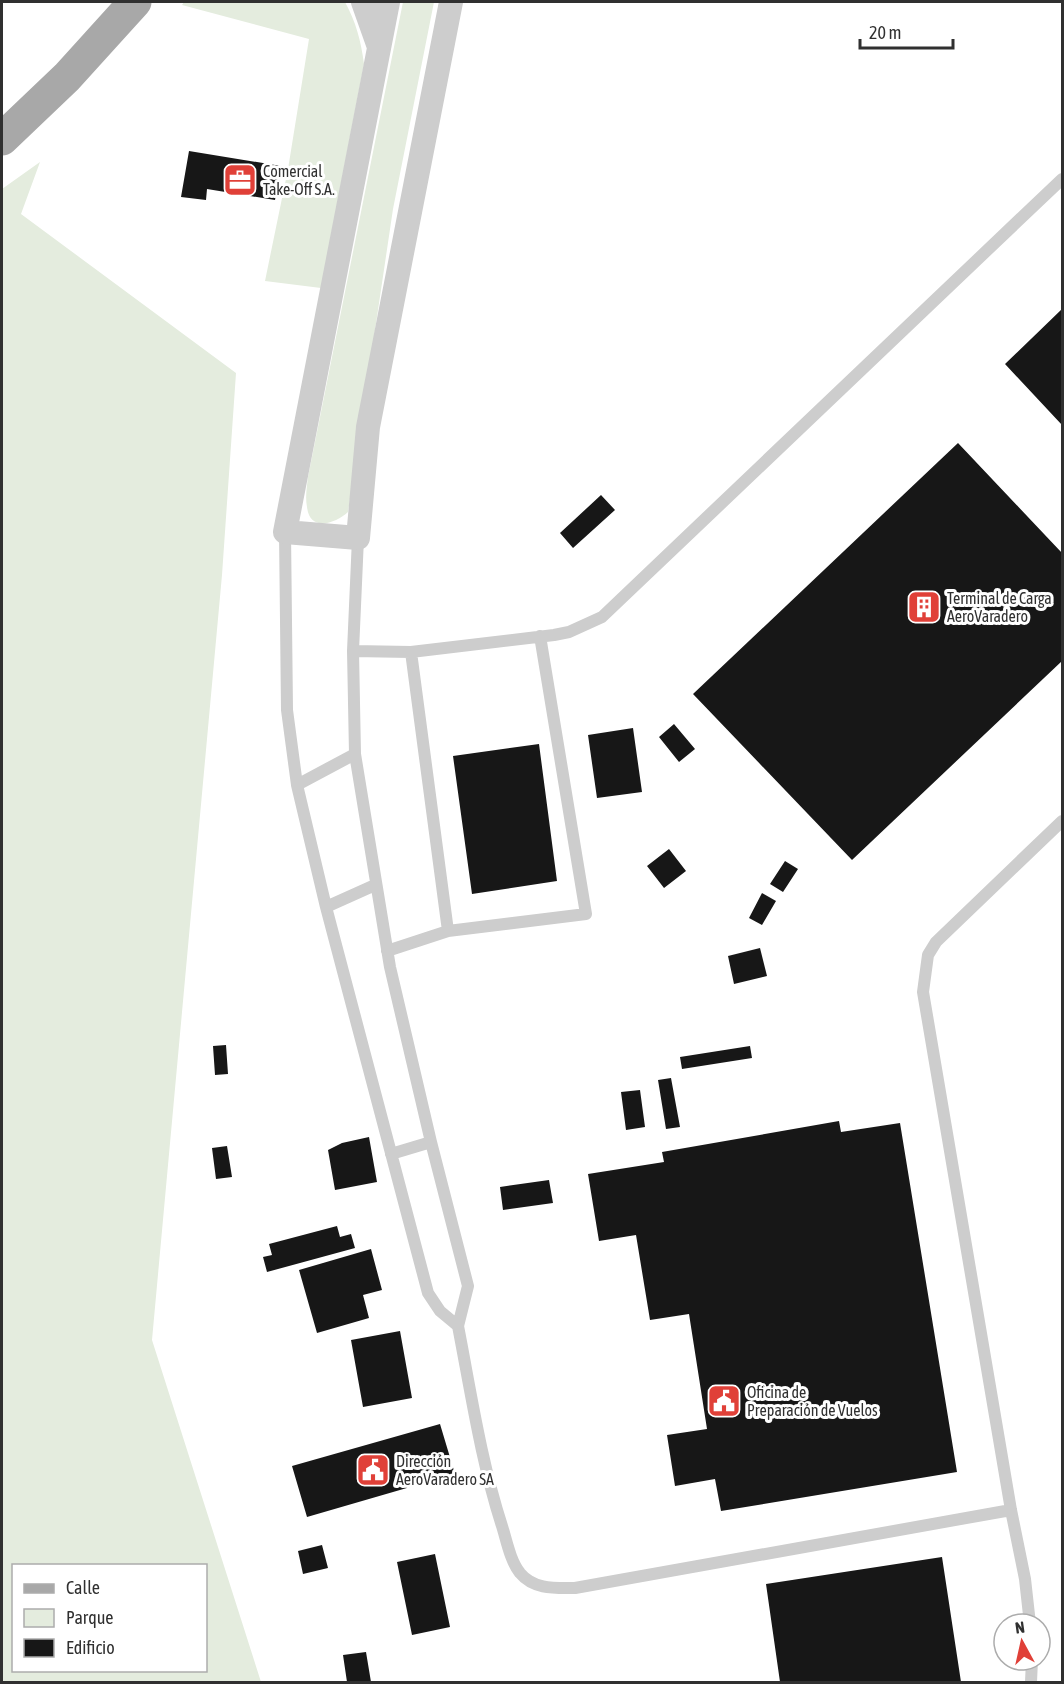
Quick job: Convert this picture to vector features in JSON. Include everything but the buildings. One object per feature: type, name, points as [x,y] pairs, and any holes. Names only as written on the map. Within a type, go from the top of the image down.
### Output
[{"type":"main road","points":[[2,139],[67,77],[135,2]]},
{"type":"street","points":[[363,2],[380,48]]},
{"type":"street","points":[[388,2],[285,532],[358,538],[368,427],[452,2]]},
{"type":"lane","points":[[353,651],[411,652],[540,636],[569,632],[602,617],[1062,179]]},
{"type":"lane","points":[[285,532],[287,710],[297,785],[326,907],[428,1293],[440,1311],[458,1326]]},
{"type":"lane","points":[[358,538],[353,651],[355,754],[375,885],[387,951],[431,1142],[468,1286],[458,1326],[486,1476],[511,1556],[520,1573],[529,1581],[542,1587],[575,1588],[1011,1510]]},
{"type":"lane","points":[[387,951],[448,931],[585,914],[540,636]]},
{"type":"lane","points":[[411,652],[448,931]]},
{"type":"lane","points":[[297,785],[355,754]]},
{"type":"lane","points":[[1029,1612],[1025,1579],[1011,1510],[923,992],[924,969],[928,955],[936,942],[1062,821]]},
{"type":"lane","points":[[326,907],[375,885]]},
{"type":"lane","points":[[391,1154],[431,1142]]},
{"type":"green space","points":[[184,2],[345,2],[349,9],[358,32],[364,64],[321,288],[265,281],[288,169],[309,39],[182,5]]},
{"type":"green space","points":[[403,2],[434,2],[393,209],[348,512],[337,520],[318,523],[309,515],[307,507],[308,477]]},
{"type":"green space","points":[[40,162],[21,214],[236,373],[222,575],[152,1340],[261,1682],[2,1682],[2,189]]},
{"type":"place","name":"Comercial Take-Off S.A.","points":[[240,180]]},
{"type":"place","name":"Terminal de Carga AeroVaradero","points":[[924,607]]},
{"type":"place","name":"Oficina de Preparación de Vuelos","points":[[724,1401]]},
{"type":"place","name":"Dirección AeroVaradero SA","points":[[373,1470]]}]
